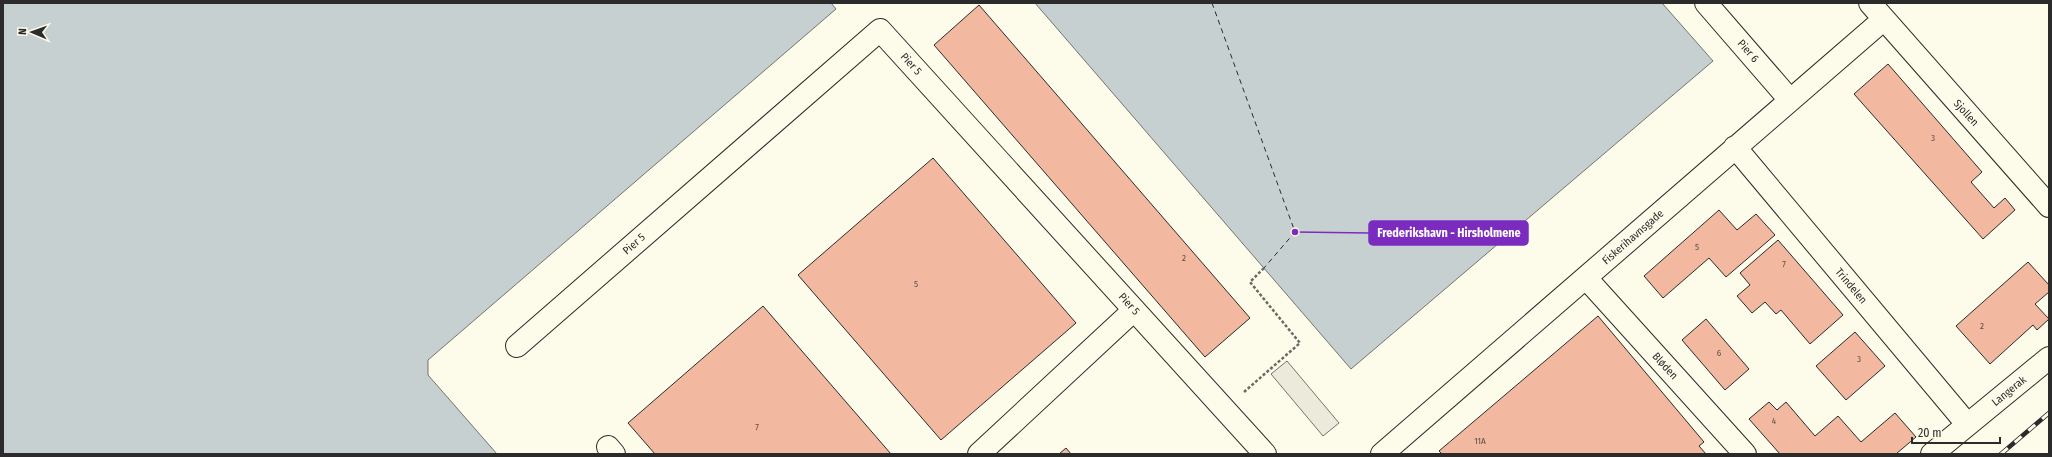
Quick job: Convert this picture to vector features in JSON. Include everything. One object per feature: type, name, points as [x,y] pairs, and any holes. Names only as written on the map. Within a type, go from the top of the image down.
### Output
[{"type":"street","name":"Pier 6","points":[[1706,3],[1790,100]]},
{"type":"street","name":"Sjollen","points":[[1870,3],[2049,206]]},
{"type":"street","name":"Fiskerihavnsgade","points":[[1382,454],[1735,147],[1884,20]]},
{"type":"street","name":"Pier 5","points":[[517,346],[880,30],[1265,454]]},
{"type":"street","name":"Trindelen","points":[[1735,147],[1967,424]]},
{"type":"street","name":"Bløden","points":[[1586,278],[1745,454]]},
{"type":"street","points":[[979,454],[1134,310]]},
{"type":"street","name":"Langerak","points":[[1932,454],[2049,358]]},
{"type":"path","points":[[1224,409],[1300,343],[1250,282],[1264,268]]},
{"type":"shaded area","points":[[3,3],[831,3],[836,9],[428,360],[428,375],[497,454],[3,454]]},
{"type":"shaded area","points":[[1035,3],[1662,3],[1713,61],[1351,369]]},
{"type":"shaded area","points":[[1287,361],[1339,423],[1323,436],[1271,374]]},
{"type":"building","points":[[979,5],[1250,318],[1205,357],[934,45]]},
{"type":"building","points":[[1888,64],[1982,172],[1971,182],[1994,208],[2005,198],[2015,210],[1983,239],[1854,94]]},
{"type":"building","points":[[933,158],[1076,323],[941,440],[798,275]]},
{"type":"building","points":[[1719,210],[1737,230],[1756,214],[1775,235],[1726,277],[1709,258],[1663,298],[1644,276]]},
{"type":"building","points":[[1778,240],[1843,315],[1810,344],[1781,310],[1776,314],[1765,302],[1752,313],[1737,296],[1750,285],[1740,273]]},
{"type":"building","points":[[2028,262],[2049,285],[2049,292],[2035,304],[2049,319],[2037,330],[2033,325],[1990,364],[1956,326]]},
{"type":"building","points":[[763,306],[891,454],[655,454],[628,423]]},
{"type":"building","points":[[1598,316],[1704,442],[1699,446],[1706,454],[1442,454],[1439,451]]},
{"type":"building","points":[[1706,319],[1749,369],[1725,390],[1682,340]]},
{"type":"building","points":[[1855,332],[1885,366],[1846,400],[1816,366]]},
{"type":"building","points":[[1769,402],[1777,410],[1786,402],[1815,436],[1838,416],[1861,442],[1895,413],[1916,437],[1896,454],[1780,454],[1749,419]]},
{"type":"building","points":[[1066,448],[1071,454],[1059,454]]},
{"type":"ferry route","points":[[1212,3],[1295,232],[1264,268]]},
{"type":"railway","points":[[2001,454],[2049,413]]},
{"type":"place","name":"Frederikshavn - Hirsholmene","points":[[1295,232]]}]
